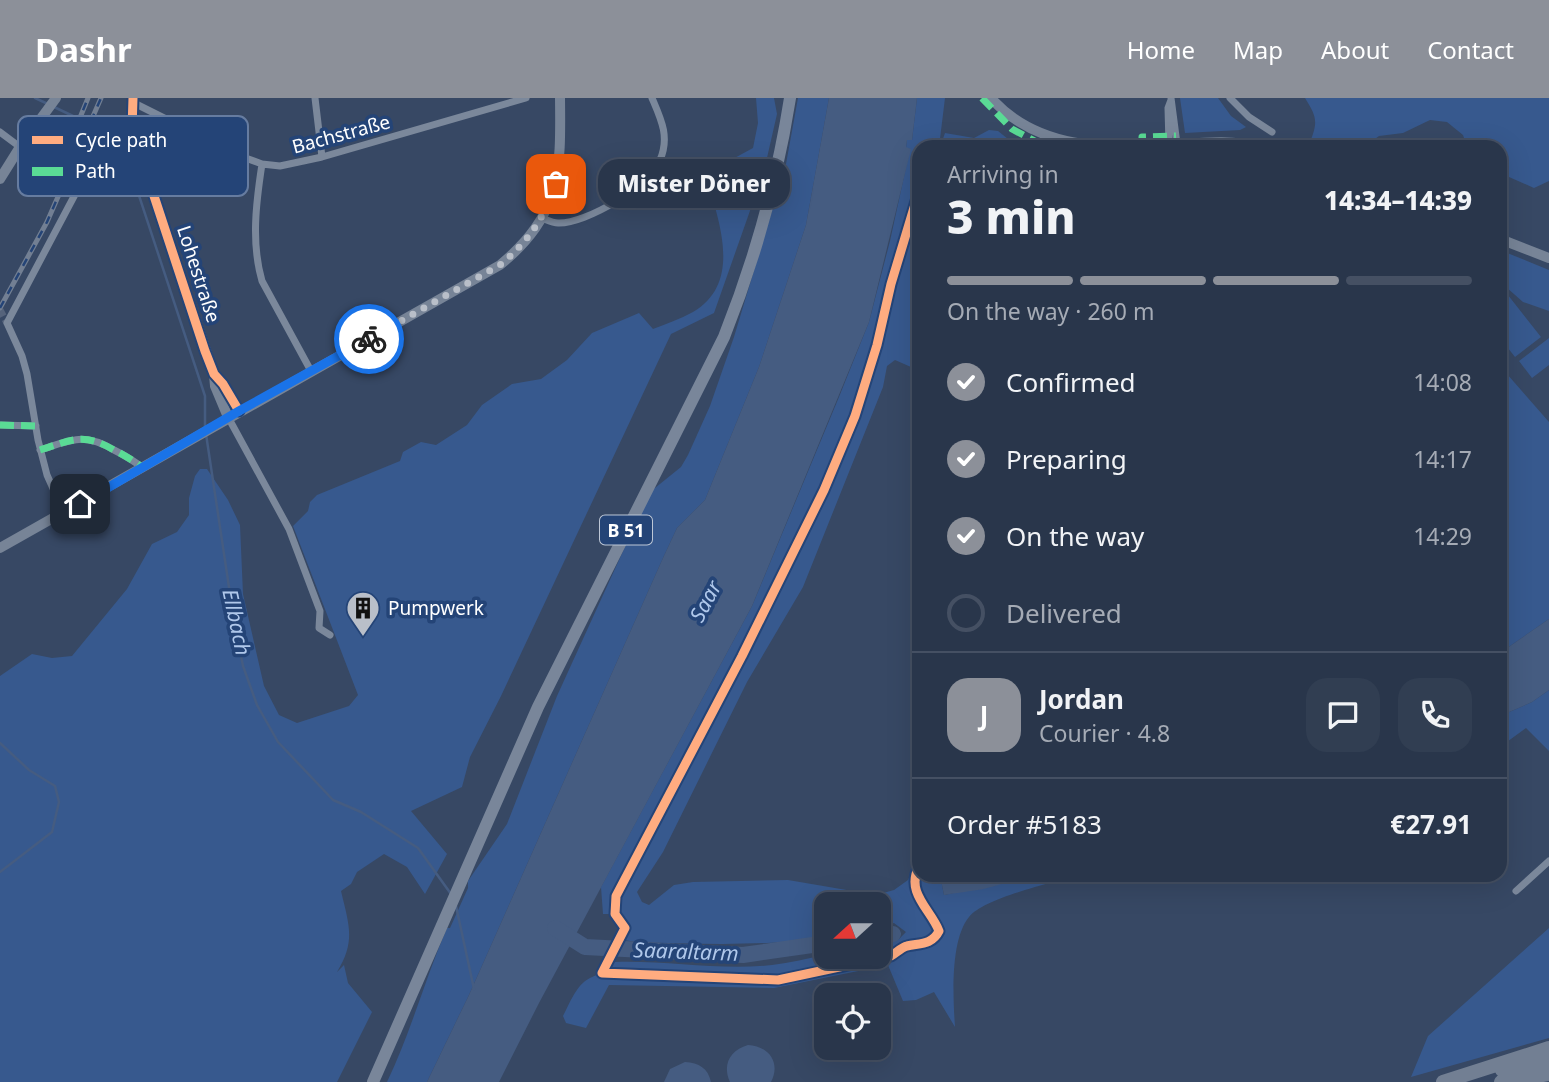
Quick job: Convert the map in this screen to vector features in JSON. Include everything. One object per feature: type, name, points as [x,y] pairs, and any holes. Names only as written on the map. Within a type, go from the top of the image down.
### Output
[{"type":"highway","points":[[1445,1082],[1549,1048]]},
{"type":"highway","points":[[1445,1082],[1549,1062]]},
{"type":"highway","points":[[1501,1082],[1549,1074]]},
{"type":"main road","name":"B 51","points":[[373,1082],[508,773],[555,673],[724,337],[741,293],[777,173],[790,98]]},
{"type":"street","points":[[314,98],[322,157]]},
{"type":"street","name":"Bachstraße","points":[[248,159],[280,166],[322,157],[526,98]]},
{"type":"street","points":[[0,548],[500,265],[518,250],[542,218],[556,184],[559,169],[560,98],[552,98]]},
{"type":"street","points":[[542,218],[558,223],[590,214],[641,186],[654,172],[660,160],[665,132],[652,98]]},
{"type":"street","points":[[991,98],[1016,121],[1061,140]]},
{"type":"street","points":[[1230,98],[1238,108],[1272,132]]},
{"type":"street","name":"Bachstraße","points":[[129,99],[162,116]]},
{"type":"street","points":[[1171,99],[1168,108],[1177,140]]},
{"type":"street","points":[[1171,99],[1177,140]]},
{"type":"street","points":[[0,132],[18,145]]},
{"type":"street","points":[[0,179],[18,149]]},
{"type":"street","points":[[262,164],[256,224],[258,267],[262,281],[311,371]]},
{"type":"street","points":[[64,513],[47,475],[40,450],[33,398],[22,356],[7,323],[74,196]]},
{"type":"street","name":"Lohestraße","points":[[154,196],[214,374],[215,386],[233,414]]},
{"type":"street","points":[[1507,242],[1549,258]]},
{"type":"street","points":[[233,414],[289,529],[320,611],[319,628],[330,635]]},
{"type":"street","points":[[0,425],[36,426]]},
{"type":"street","points":[[40,450],[70,440],[91,438],[143,468]]},
{"type":"street","points":[[1516,891],[1549,861]]},
{"type":"shaded area","points":[[756,98],[774,98],[777,114],[764,171],[714,313],[671,334],[470,757],[462,787],[411,811],[447,854],[425,894],[407,867],[384,854],[357,872],[351,884],[341,891],[349,942],[337,972],[344,965],[348,983],[372,1012],[337,1082],[0,1082],[0,676],[32,654],[52,658],[72,656],[127,589],[152,544],[177,532],[189,515],[189,498],[195,476],[200,469],[207,469],[228,500],[240,525],[243,594],[264,686],[279,715],[297,723],[349,706],[358,695],[293,526],[308,511],[310,502],[317,495],[400,461],[403,452],[421,442],[436,445],[467,425],[482,405],[512,384],[541,379],[567,360],[592,333],[639,313],[653,329],[693,312],[709,299],[718,284],[723,267],[723,248],[716,210],[705,174],[753,148],[758,123]]},
{"type":"shaded area","points":[[798,98],[829,98],[806,225],[759,367],[705,500],[677,528],[469,995],[427,1082],[387,1082],[447,928],[450,928],[468,888],[468,881],[507,824],[557,696],[650,492],[681,467],[710,406],[734,337],[786,164]]},
{"type":"shaded area","points":[[917,98],[945,98],[940,140],[912,140]]},
{"type":"shaded area","points":[[1180,98],[1218,98],[1231,116],[1246,127],[1240,130],[1185,133]]},
{"type":"shaded area","points":[[1305,98],[1549,98],[1549,181],[1534,188],[1507,176],[1507,140],[1465,140],[1463,135],[1447,122],[1430,120],[1403,133],[1379,136],[1374,140],[1311,140],[1315,120]]},
{"type":"shaded area","points":[[989,130],[998,131],[1009,140],[942,140],[945,133],[974,138]]},
{"type":"shaded area","points":[[907,139],[912,140],[912,367],[895,360],[887,366],[883,387],[803,587],[747,682],[663,852],[637,892],[642,902],[649,905],[674,885],[693,882],[788,880],[858,892],[814,892],[814,939],[750,944],[624,940],[628,931],[625,921],[611,914],[603,914],[601,887],[752,606],[839,397],[869,322],[910,149],[906,148]]},
{"type":"shaded area","points":[[1507,253],[1549,270],[1549,311],[1523,302],[1507,288]]},
{"type":"shaded area","points":[[1507,294],[1541,337],[1515,357],[1507,347]]},
{"type":"shaded area","points":[[1549,338],[1549,365],[1532,378],[1519,361]]},
{"type":"shaded area","points":[[1507,374],[1549,422],[1549,619],[1507,648]]},
{"type":"shaded area","points":[[1549,690],[1549,751],[1526,728],[1507,742],[1507,713],[1532,702]]},
{"type":"shaded area","points":[[912,870],[912,882],[941,882],[944,895],[1005,882],[1053,882],[989,903],[969,917],[963,927],[956,954],[955,1027],[934,992],[916,1000],[903,1001],[890,970],[891,941],[899,939],[906,932],[894,923],[891,924],[891,892],[887,892],[908,880]]},
{"type":"shaded area","points":[[1549,928],[1549,1038],[1411,1077],[1428,1036]]},
{"type":"shaded area","points":[[814,957],[814,970],[863,970],[774,988],[609,985],[586,1028],[566,1023],[563,1016],[585,981],[603,972],[614,962],[752,967]]},
{"type":"water","name":"Saar","points":[[829,98],[917,98],[912,140],[907,140],[906,147],[911,149],[869,322],[752,606],[499,1082],[427,1082],[469,995],[677,528],[705,500],[759,367],[806,225]]},
{"type":"water","points":[[1549,619],[1549,690],[1532,702],[1507,713],[1507,648]]},
{"type":"water","points":[[941,882],[1006,882],[992,887],[944,895]]},
{"type":"water","points":[[748,1045],[762,1049],[771,1057],[775,1068],[771,1082],[730,1082],[727,1070],[729,1059],[736,1050]]},
{"type":"water","points":[[685,1062],[702,1067],[711,1082],[664,1082],[670,1069]]},
{"type":"waterway","name":"Ellbach","points":[[35,98],[48,104]]},
{"type":"waterway","name":"Ellbach","points":[[54,107],[73,116]]},
{"type":"waterway","name":"Ellbach","points":[[139,196],[205,396],[205,428]]},
{"type":"waterway","name":"Ellbach","points":[[206,434],[235,627],[243,666],[257,705],[278,742],[333,800],[361,812],[418,848],[451,894]]},
{"type":"waterway","points":[[0,743],[29,770],[55,786],[59,802],[52,832],[0,872]]},
{"type":"waterway","name":"Ellbach","points":[[456,906],[474,989]]},
{"type":"waterway","name":"Saaraltarm","points":[[555,928],[585,947],[743,955],[814,945]]},
{"type":"tunnel","points":[[0,310],[7,323]]},
{"type":"railway","points":[[81,116],[88,98]]},
{"type":"railway","points":[[93,116],[101,98]]},
{"type":"railway","points":[[0,308],[58,196]]},
{"type":"marked path","points":[[982,98],[1012,129],[1033,140]]},
{"type":"marked path","points":[[1142,140],[1142,137],[1176,136]]},
{"type":"marked path","points":[[0,425],[36,426]]},
{"type":"marked path","points":[[40,450],[85,439],[103,444],[143,468]]},
{"type":"cycle path","points":[[132,116],[133,98]]},
{"type":"cycle path","points":[[154,196],[214,374],[239,411]]},
{"type":"cycle path","points":[[912,214],[855,416],[824,490],[742,656],[616,896],[615,914],[625,928],[602,973],[778,980],[891,956],[905,947],[929,941],[939,931],[917,893],[915,882]]},
{"type":"way so far","points":[[369,339],[500,265],[533,233],[556,184]]},
{"type":"place","name":"Mister Döner","points":[[556,184]]},
{"type":"place","name":"Pumpwerk","points":[[363,638]]},
{"type":"route","points":[[80,504],[369,339]]}]
